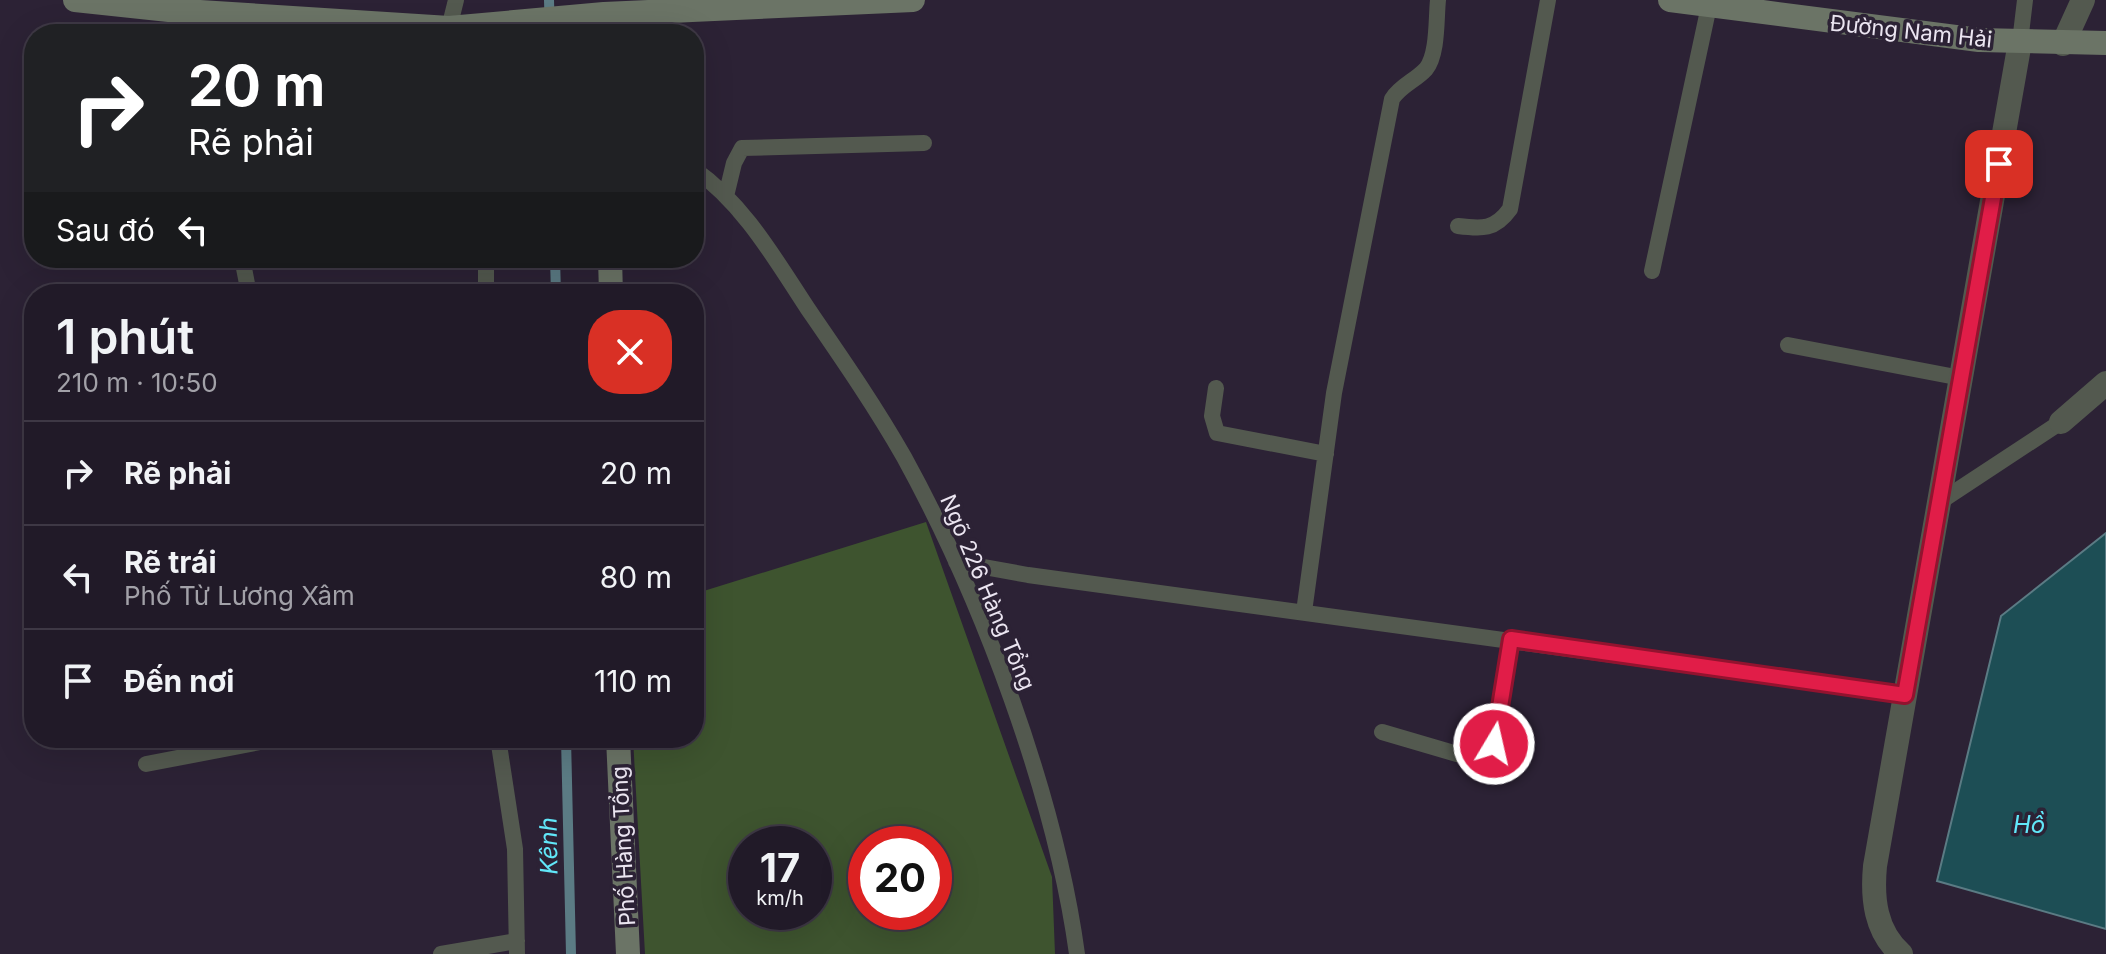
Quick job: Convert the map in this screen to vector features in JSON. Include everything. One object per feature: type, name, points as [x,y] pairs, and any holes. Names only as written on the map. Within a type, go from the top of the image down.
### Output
[{"type":"main road","points":[[75,0],[196,23],[247,24]]},
{"type":"main road","points":[[513,24],[842,1],[913,0]]},
{"type":"main road","name":"Đường Nam Hải","points":[[1670,0],[1979,40],[2106,43]]},
{"type":"main road","name":"Phố Hàng Tổng","points":[[618,748],[628,954]]},
{"type":"street","points":[[2063,44],[2083,0]]},
{"type":"street","points":[[1901,954],[1879,923],[1872,896],[2020,42]]},
{"type":"street","points":[[2061,422],[2106,383]]},
{"type":"lane","points":[[450,24],[456,0]]},
{"type":"lane","points":[[1304,612],[1334,393],[1392,99],[1399,88],[1424,72],[1430,63],[1438,0]]},
{"type":"lane","points":[[1458,226],[1484,229],[1503,218],[1510,209],[1548,0]]},
{"type":"lane","points":[[2020,42],[2025,0]]},
{"type":"lane","points":[[1652,271],[1709,6]]},
{"type":"lane","points":[[726,196],[734,163],[742,148],[924,143]]},
{"type":"lane","name":"Ngõ 226 Hàng Tổng","points":[[704,177],[726,196],[756,233],[850,371],[903,457],[956,562],[1034,768],[1072,913],[1077,954]]},
{"type":"lane","points":[[1788,345],[1961,378]]},
{"type":"lane","points":[[1216,388],[1212,416],[1217,433],[1326,454]]},
{"type":"lane","points":[[1938,503],[2061,422]]},
{"type":"lane","points":[[956,562],[1905,695]]},
{"type":"lane","points":[[1382,732],[1457,754],[1486,754],[1494,744],[1511,639]]},
{"type":"lane","points":[[146,764],[229,748]]},
{"type":"lane","points":[[441,954],[517,947],[515,849],[500,748]]},
{"type":"shaded area","points":[[926,522],[1052,877],[1055,954],[645,954],[634,748],[704,748],[704,591]]},
{"type":"water","name":"Hồ","points":[[2106,533],[2106,929],[1937,881],[2001,616]]},
{"type":"waterway","name":"Kênh","points":[[549,0],[550,24]]},
{"type":"waterway","name":"Kênh","points":[[555,268],[556,284]]},
{"type":"waterway","name":"Kênh","points":[[566,748],[571,954]]},
{"type":"route","points":[[1494,744],[1511,639],[1905,695],[1999,164]]}]
